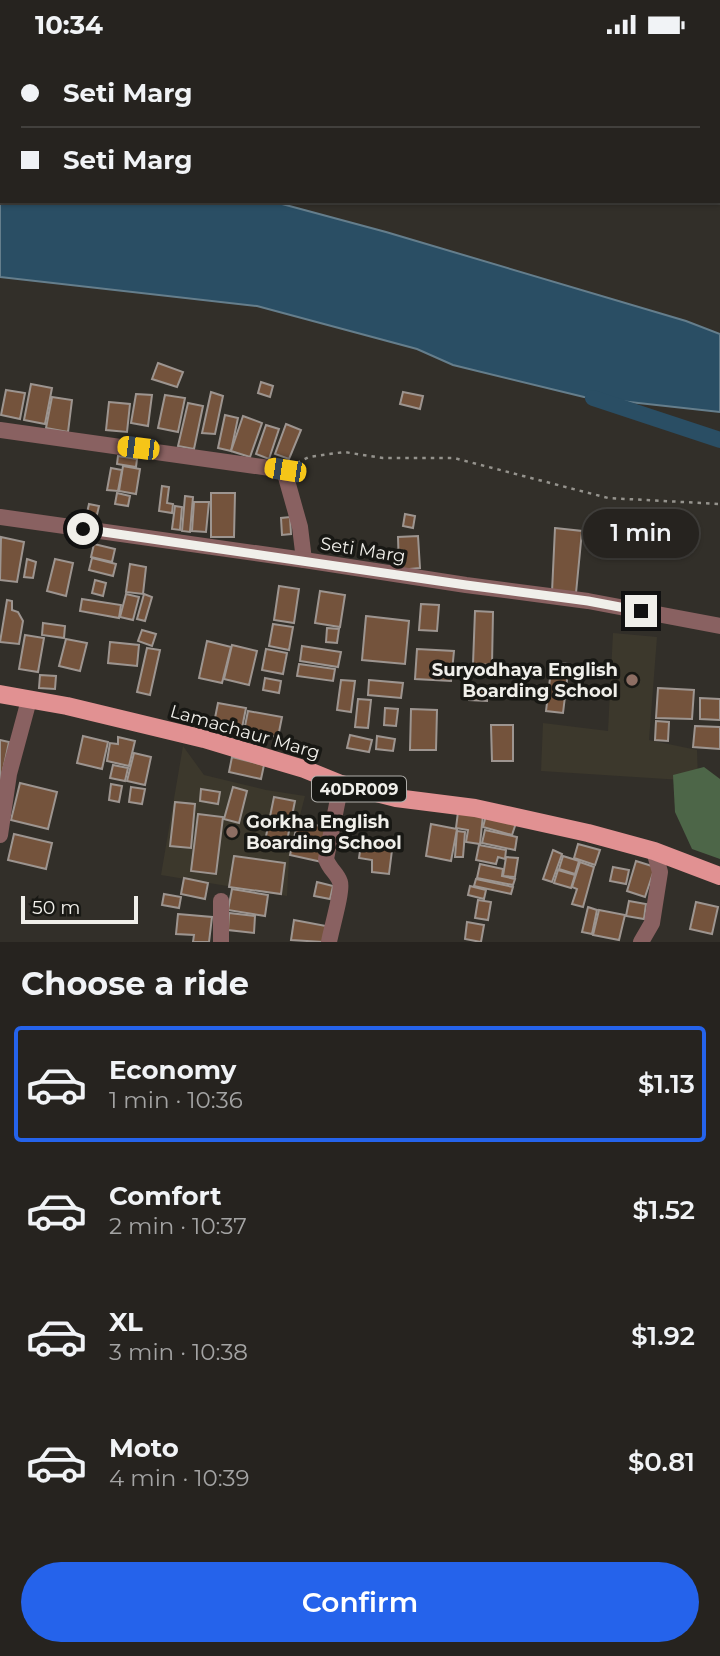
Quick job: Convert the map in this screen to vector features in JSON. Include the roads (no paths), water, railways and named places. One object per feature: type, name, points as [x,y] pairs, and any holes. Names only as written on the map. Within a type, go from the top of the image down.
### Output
[{"type":"main road","name":"Lamachaur Marg","points":[[0,694],[67,706],[204,739],[304,769],[341,784],[396,798],[488,811],[588,833],[654,851],[720,876]]},
{"type":"street","points":[[0,430],[285,470],[300,527],[304,560]]},
{"type":"street","name":"Seti Marg","points":[[0,517],[588,601],[720,626]]},
{"type":"street","points":[[0,835],[9,774],[29,700]]},
{"type":"street","points":[[329,942],[342,887],[339,878],[329,869],[326,859],[341,784]]},
{"type":"street","points":[[641,942],[652,923],[660,871],[654,851]]},
{"type":"street","points":[[221,901],[221,942]]},
{"type":"water","points":[[0,203],[278,203],[386,232],[686,321],[720,334],[720,412],[584,397],[453,365],[417,349],[257,306],[0,277]]},
{"type":"waterway","points":[[593,398],[720,440]]},
{"type":"place","name":"Suryodhaya English Boarding School","points":[[632,680]]},
{"type":"place","name":"Gorkha English Boarding School","points":[[232,832]]}]
